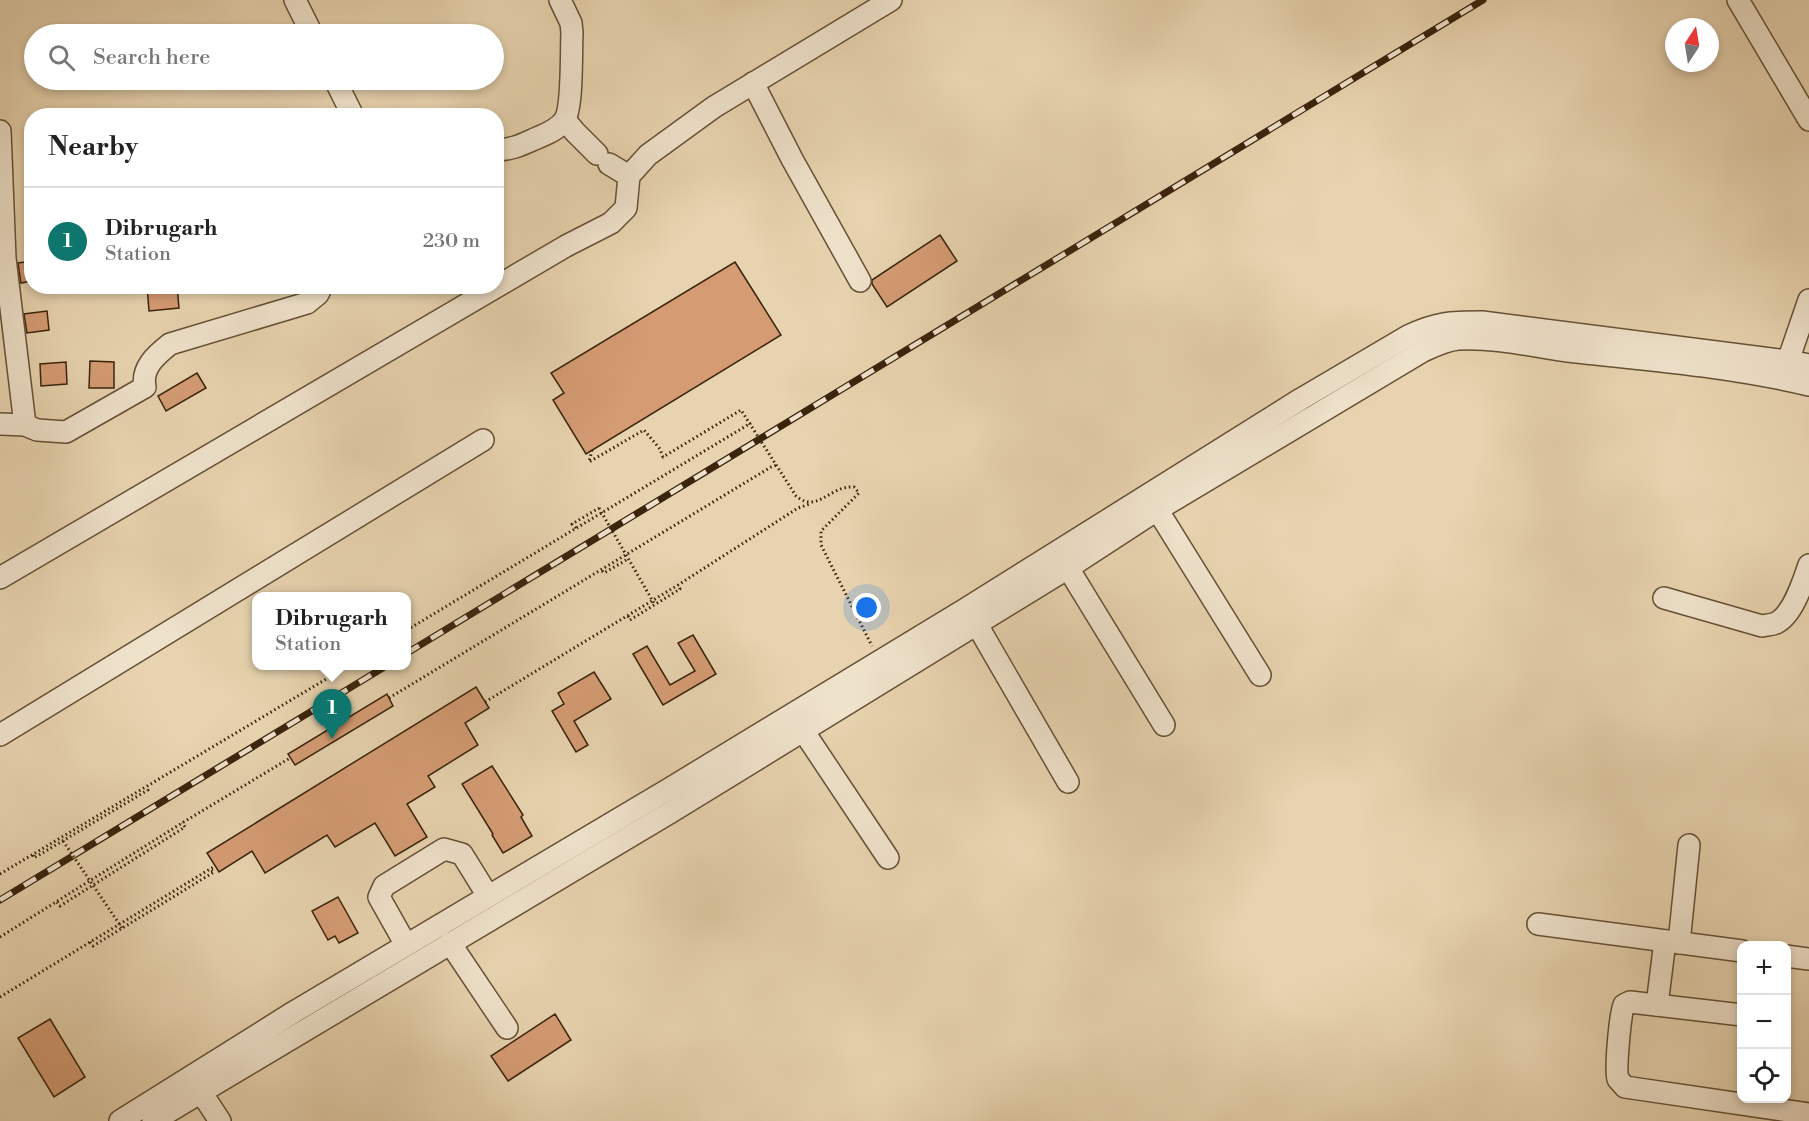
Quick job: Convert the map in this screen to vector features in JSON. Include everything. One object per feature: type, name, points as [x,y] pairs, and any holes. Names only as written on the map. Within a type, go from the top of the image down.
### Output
[{"type":"street","points":[[295,0],[307,24]]},
{"type":"street","points":[[504,150],[518,147],[554,130],[566,120],[572,33],[571,23],[560,0]]},
{"type":"street","points":[[504,282],[611,223],[626,208],[629,176],[648,155],[714,107],[891,0]]},
{"type":"street","points":[[1738,0],[1809,120]]},
{"type":"street","points":[[753,83],[792,159],[860,281]]},
{"type":"street","points":[[340,90],[348,108]]},
{"type":"street","points":[[566,120],[603,159],[629,176]]},
{"type":"street","points":[[0,131],[5,258],[26,425]]},
{"type":"street","points":[[0,424],[26,425],[37,430],[66,432],[145,387],[144,374],[149,365],[157,354],[170,344],[307,303],[318,294]]},
{"type":"street","points":[[0,578],[483,294]]},
{"type":"street","points":[[1794,368],[1809,300]]},
{"type":"street","points":[[153,1121],[196,1085],[294,1012],[488,896],[798,722],[1153,502],[1301,399],[1425,327],[1453,322],[1482,322],[1794,368],[1809,385]]},
{"type":"street","points":[[0,735],[483,440]]},
{"type":"street","points":[[120,1121],[196,1085],[450,943],[671,812],[880,661],[1068,568],[1153,502]]},
{"type":"street","points":[[1153,502],[1260,675]]},
{"type":"street","points":[[1664,598],[1762,626],[1775,624],[1786,616],[1800,590],[1809,565]]},
{"type":"street","points":[[1068,568],[1164,725]]},
{"type":"street","points":[[970,617],[1068,782]]},
{"type":"street","points":[[798,722],[888,858]]},
{"type":"street","points":[[1657,1005],[1672,942],[1689,845]]},
{"type":"street","points":[[406,945],[379,897],[384,886],[444,849],[462,854],[488,896]]},
{"type":"street","points":[[1538,924],[1737,950]]},
{"type":"street","points":[[450,943],[507,1028]]},
{"type":"street","points":[[1791,956],[1809,958]]},
{"type":"street","points":[[1737,1014],[1630,1002],[1624,1005],[1617,1069],[1618,1080],[1625,1087],[1809,1114]]},
{"type":"street","points":[[196,1085],[220,1121]]},
{"type":"path","points":[[592,450],[589,462],[644,430],[660,449],[663,457],[741,410],[796,496],[811,503]]},
{"type":"path","points":[[411,628],[751,423]]},
{"type":"path","points":[[389,698],[777,465]]},
{"type":"path","points":[[485,702],[628,616],[798,508],[846,487],[854,488],[859,493],[821,531],[821,545],[880,661]]},
{"type":"path","points":[[576,528],[572,524],[599,508],[655,605]]},
{"type":"path","points":[[602,571],[604,573],[628,559]]},
{"type":"path","points":[[628,616],[630,620],[655,605],[680,589],[678,585]]},
{"type":"path","points":[[0,874],[341,670]]},
{"type":"path","points":[[0,937],[290,758]]},
{"type":"path","points":[[33,855],[34,858],[148,790],[146,787]]},
{"type":"path","points":[[57,902],[60,906],[184,827],[182,823]]},
{"type":"path","points":[[63,841],[122,928]]},
{"type":"path","points":[[0,997],[214,866]]},
{"type":"path","points":[[90,942],[93,946],[214,872],[210,868]]},
{"type":"building","points":[[940,235],[957,261],[887,307],[872,284],[872,280]]},
{"type":"building","points":[[24,262],[24,282],[21,283],[18,263]]},
{"type":"building","points":[[735,262],[781,335],[586,454],[553,400],[564,393],[551,373]]},
{"type":"building","points":[[148,294],[178,294],[179,308],[149,311]]},
{"type":"building","points":[[47,311],[49,330],[27,333],[24,314]]},
{"type":"building","points":[[90,361],[114,362],[114,388],[89,388]]},
{"type":"building","points":[[66,362],[67,384],[41,386],[40,364]]},
{"type":"building","points":[[197,373],[206,388],[166,411],[158,396]]},
{"type":"building","points":[[693,635],[716,674],[663,705],[633,654],[647,646],[670,685],[695,671],[678,643]]},
{"type":"building","points":[[594,672],[611,699],[574,721],[588,745],[576,752],[552,711],[564,704],[558,693]]},
{"type":"building","points":[[476,687],[489,708],[465,723],[478,745],[428,776],[435,787],[407,804],[427,837],[395,856],[375,823],[335,847],[327,835],[265,873],[252,851],[219,872],[207,853]]},
{"type":"building","points":[[387,694],[393,706],[295,765],[288,754]]},
{"type":"building","points":[[492,766],[523,815],[521,817],[532,836],[503,853],[462,784]]},
{"type":"building","points":[[338,897],[358,933],[339,943],[335,936],[328,940],[312,911]]},
{"type":"building","points":[[555,1014],[571,1040],[508,1081],[491,1056]]},
{"type":"building","points":[[50,1019],[85,1077],[54,1097],[18,1038]]},
{"type":"railway","points":[[411,651],[1483,0]]},
{"type":"railway","points":[[0,900],[379,670]]},
{"type":"place","name":"Dibrugarh","points":[[332,739]]}]
